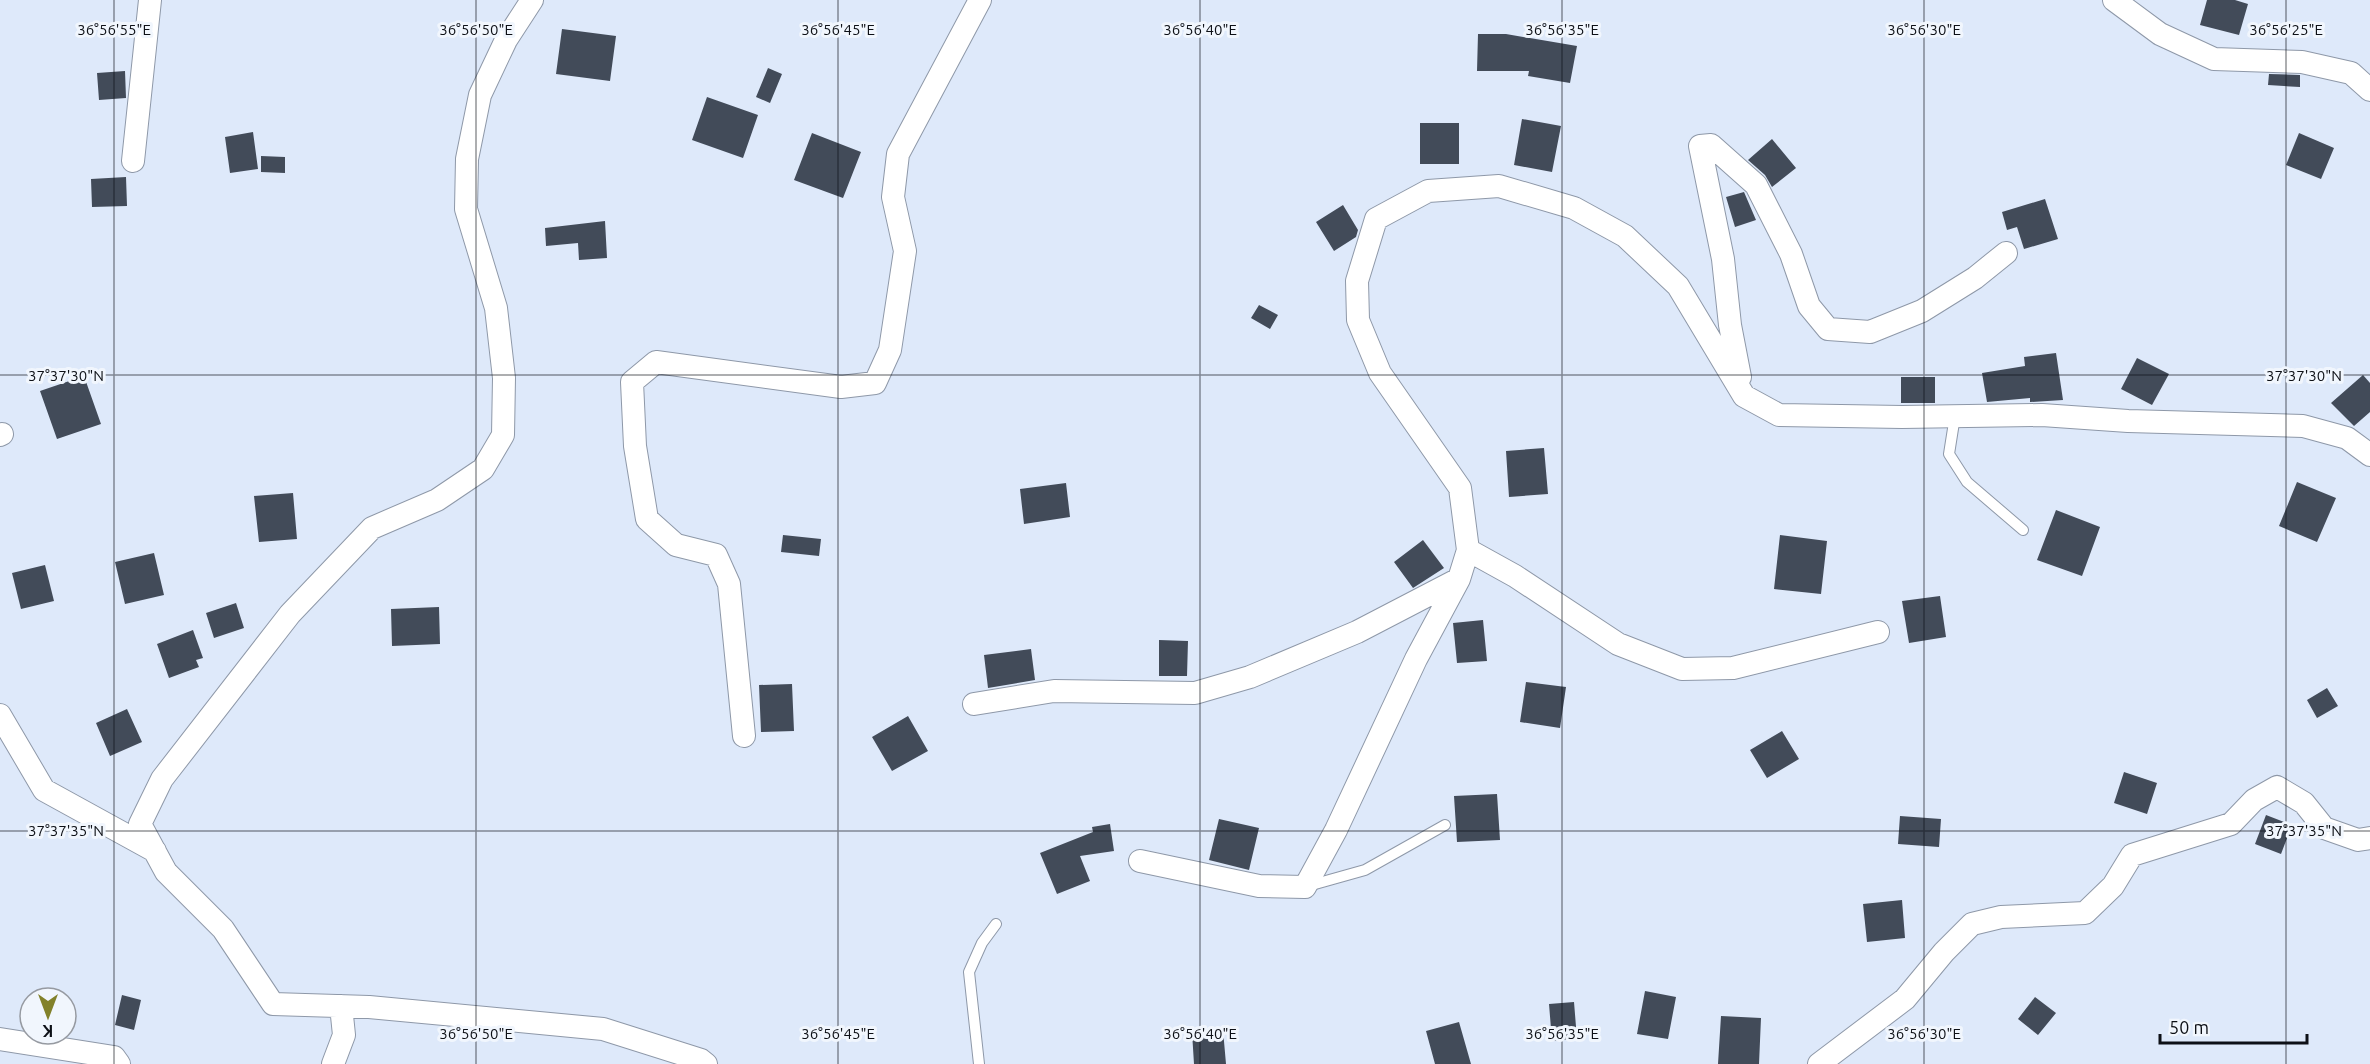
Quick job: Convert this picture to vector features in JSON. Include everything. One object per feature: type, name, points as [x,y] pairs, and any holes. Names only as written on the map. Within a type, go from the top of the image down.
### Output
[{"type":"street","points":[[133,161],[150,0]]},
{"type":"street","points":[[532,0],[507,40],[480,95],[467,159],[466,209],[496,308],[504,378],[503,435],[483,469],[437,500],[372,528],[290,614],[162,779],[140,824],[166,872],[223,929],[273,1004],[341,1006],[603,1029],[701,1060],[706,1064]]},
{"type":"street","points":[[744,736],[729,584],[716,555],[676,545],[647,519],[635,447],[632,382],[656,362],[841,387],[875,383],[890,350],[905,251],[893,197],[898,154],[980,0]]},
{"type":"street","points":[[2114,0],[2160,34],[2214,59],[2302,62],[2351,73],[2370,90]]},
{"type":"street","points":[[1744,396],[1730,325],[1723,259],[1700,146],[1711,145],[1756,185],[1791,254],[1809,306],[1828,329],[1870,332],[1922,311],[1975,278],[2006,253]]},
{"type":"street","points":[[1140,861],[1259,886],[1305,887],[1336,830],[1416,658],[1459,579],[1468,550],[1460,488],[1380,373],[1358,320],[1357,281],[1376,219],[1428,191],[1499,186],[1574,208],[1625,236],[1678,286],[1744,396],[1779,415],[2042,415],[2128,421],[2303,426],[2347,438],[2370,454]]},
{"type":"street","points":[[1468,550],[1515,576],[1618,644],[1682,669],[1733,668],[1878,632]]},
{"type":"street","points":[[974,704],[1054,691],[1195,693],[1250,677],[1357,632],[1459,579]]},
{"type":"street","points":[[0,715],[44,790],[155,851]]},
{"type":"street","points":[[1820,1064],[1905,999],[1944,952],[1972,924],[2001,917],[2085,913],[2113,886],[2132,855],[2231,824],[2254,800],[2277,787],[2304,803],[2325,828],[2358,840],[2370,838]]},
{"type":"street","points":[[333,1064],[344,1035],[341,1006]]},
{"type":"street","points":[[0,1039],[114,1056],[119,1064]]},
{"type":"lane","points":[[1955,416],[1949,454],[1967,482],[2023,530]]},
{"type":"lane","points":[[1305,887],[1365,870],[1445,825]]},
{"type":"lane","points":[[979,1064],[969,972],[982,943],[996,924]]},
{"type":"building","points":[[2207,0],[2235,0],[2248,4],[2239,35],[2200,25]]},
{"type":"building","points":[[562,29],[616,36],[610,81],[556,74]]},
{"type":"building","points":[[1478,34],[1506,34],[1577,46],[1570,83],[1528,76],[1529,71],[1477,71]]},
{"type":"building","points":[[768,68],[782,74],[770,103],[756,97]]},
{"type":"building","points":[[125,71],[126,98],[99,100],[97,73]]},
{"type":"building","points":[[2269,74],[2300,75],[2300,87],[2268,85]]},
{"type":"building","points":[[707,97],[758,115],[743,158],[692,140]]},
{"type":"building","points":[[1522,119],[1561,126],[1552,172],[1514,165]]},
{"type":"building","points":[[1420,123],[1459,123],[1459,164],[1420,164]]},
{"type":"building","points":[[253,132],[258,169],[230,173],[225,137]]},
{"type":"building","points":[[812,133],[861,152],[843,198],[794,180]]},
{"type":"building","points":[[2299,133],[2334,148],[2321,179],[2286,165]]},
{"type":"building","points":[[1772,139],[1796,168],[1772,187],[1765,175],[1748,160]]},
{"type":"building","points":[[261,156],[285,157],[285,173],[261,172]]},
{"type":"building","points":[[126,177],[127,206],[92,207],[91,179]]},
{"type":"building","points":[[1744,192],[1756,220],[1735,227],[1726,197]]},
{"type":"building","points":[[2045,199],[2058,239],[2024,249],[2017,227],[2007,230],[2002,212]]},
{"type":"building","points":[[1343,205],[1358,230],[1356,237],[1334,251],[1316,222]]},
{"type":"building","points":[[605,221],[607,258],[579,260],[578,243],[546,246],[545,228]]},
{"type":"building","points":[[1259,305],[1278,315],[1270,329],[1251,318]]},
{"type":"building","points":[[2056,353],[2063,400],[2030,402],[2030,398],[1987,402],[1982,373],[2025,366],[2024,357]]},
{"type":"building","points":[[2137,358],[2169,374],[2152,405],[2121,389]]},
{"type":"building","points":[[2363,375],[2370,383],[2370,412],[2354,426],[2331,403]]},
{"type":"building","points":[[84,376],[101,424],[57,439],[40,391]]},
{"type":"building","points":[[1901,377],[1935,377],[1935,403],[1901,403]]},
{"type":"building","points":[[1544,448],[1548,494],[1509,497],[1506,451]]},
{"type":"building","points":[[2297,482],[2336,498],[2317,542],[2279,526]]},
{"type":"building","points":[[1066,483],[1070,517],[1024,524],[1020,489]]},
{"type":"building","points":[[293,493],[297,539],[259,542],[254,496]]},
{"type":"building","points":[[2056,510],[2100,527],[2082,576],[2037,560]]},
{"type":"building","points":[[783,535],[821,539],[819,556],[781,552]]},
{"type":"building","points":[[1780,535],[1827,541],[1821,594],[1774,589]]},
{"type":"building","points":[[1423,540],[1444,568],[1413,588],[1394,562]]},
{"type":"building","points":[[154,553],[164,595],[125,604],[115,562]]},
{"type":"building","points":[[45,565],[54,601],[21,609],[12,573]]},
{"type":"building","points":[[1940,596],[1946,637],[1909,643],[1902,601]]},
{"type":"building","points":[[236,603],[244,628],[214,638],[206,613]]},
{"type":"building","points":[[439,607],[440,644],[392,646],[391,609]]},
{"type":"building","points":[[1483,620],[1487,661],[1457,663],[1453,623]]},
{"type":"building","points":[[193,630],[203,658],[196,660],[199,667],[169,678],[157,644]]},
{"type":"building","points":[[1159,640],[1188,641],[1187,676],[1159,676]]},
{"type":"building","points":[[1031,649],[1035,680],[988,688],[984,655]]},
{"type":"building","points":[[1526,682],[1566,687],[1560,728],[1520,722]]},
{"type":"building","points":[[792,684],[794,731],[761,732],[759,685]]},
{"type":"building","points":[[2327,688],[2338,706],[2317,718],[2307,700]]},
{"type":"building","points":[[127,709],[142,742],[110,756],[96,723]]},
{"type":"building","points":[[908,716],[928,751],[892,771],[872,737]]},
{"type":"building","points":[[1782,731],[1799,759],[1767,778],[1750,750]]},
{"type":"building","points":[[2124,772],[2157,783],[2147,814],[2114,803]]},
{"type":"building","points":[[1497,794],[1500,840],[1457,842],[1454,796]]},
{"type":"building","points":[[2266,815],[2292,825],[2281,854],[2255,844]]},
{"type":"building","points":[[1900,816],[1941,819],[1939,847],[1898,844]]},
{"type":"building","points":[[1219,819],[1259,828],[1249,870],[1209,860]]},
{"type":"building","points":[[1110,824],[1114,851],[1080,856],[1090,881],[1057,894],[1040,853],[1093,832],[1092,827]]},
{"type":"building","points":[[1902,900],[1905,938],[1867,942],[1863,904]]},
{"type":"building","points":[[1645,991],[1676,997],[1668,1039],[1637,1034]]},
{"type":"building","points":[[122,995],[141,1000],[134,1030],[115,1025]]},
{"type":"building","points":[[2035,997],[2056,1013],[2038,1035],[2018,1019]]},
{"type":"building","points":[[1574,1002],[1577,1039],[1552,1041],[1549,1004]]},
{"type":"building","points":[[1721,1016],[1761,1018],[1759,1064],[1718,1064]]},
{"type":"building","points":[[1459,1022],[1471,1064],[1435,1064],[1426,1031]]},
{"type":"building","points":[[1223,1030],[1226,1064],[1194,1064],[1192,1032]]}]
